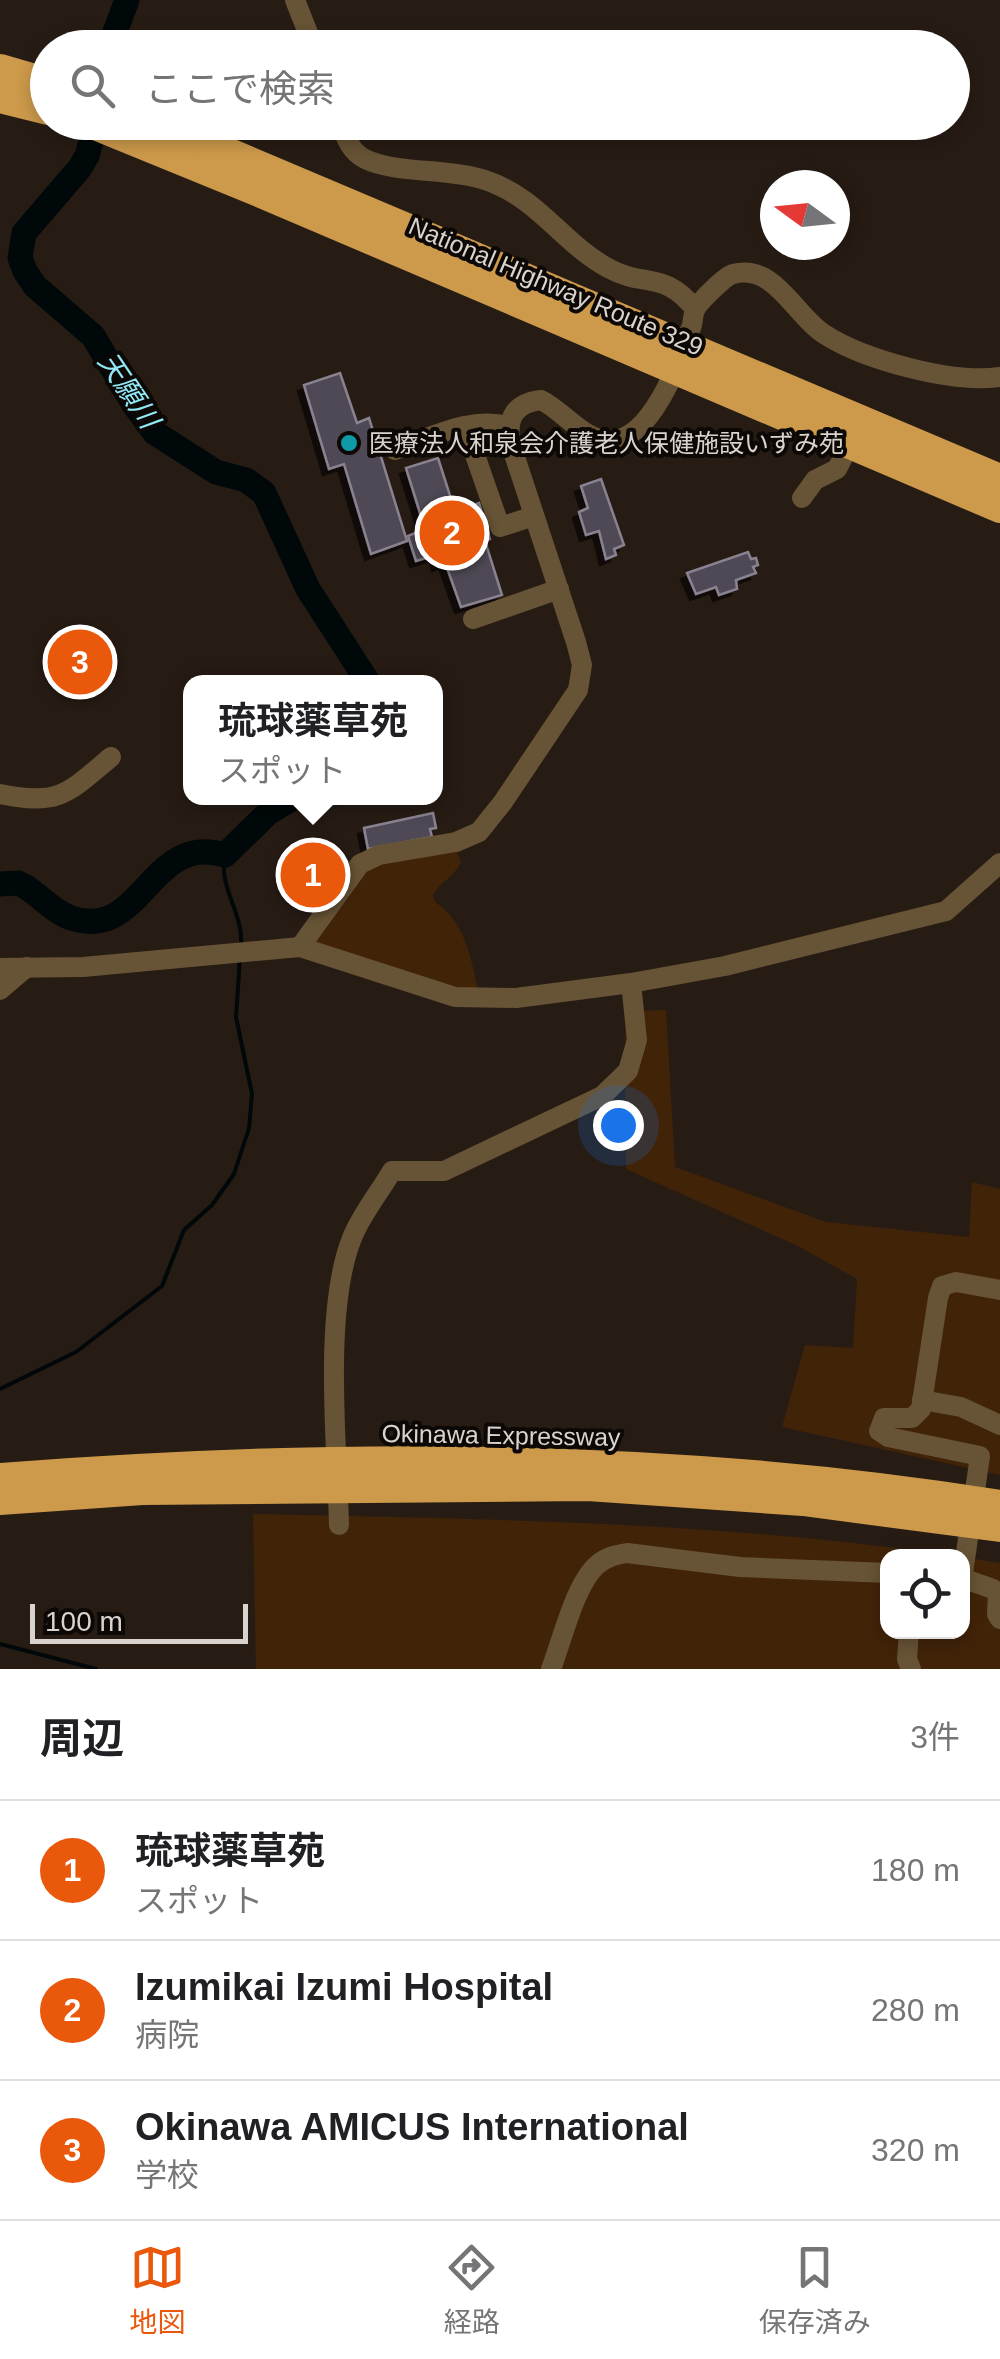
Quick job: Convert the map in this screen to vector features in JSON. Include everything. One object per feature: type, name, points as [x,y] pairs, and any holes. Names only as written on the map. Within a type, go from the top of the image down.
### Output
[{"type":"highway","points":[[0,69],[30,78]]},
{"type":"highway","points":[[0,98],[30,106]]},
{"type":"highway","name":"National Highway Route 329","points":[[133,140],[679,358],[1000,479]]},
{"type":"highway","name":"National Highway Route 329","points":[[196,140],[679,358],[850,444],[1000,508]]},
{"type":"highway","name":"Okinawa Expressway","points":[[0,1500],[32,1486],[143,1467],[583,1464],[797,1478],[1000,1505]]},
{"type":"highway","name":"Okinawa Expressway","points":[[0,1478],[32,1486],[125,1490],[588,1486],[803,1501],[1000,1527]]},
{"type":"street","points":[[295,0],[307,30]]},
{"type":"street","points":[[348,140],[362,158],[388,165],[455,172],[519,194],[608,268],[668,285],[681,292],[695,309]]},
{"type":"street","points":[[395,450],[465,426],[499,424],[524,402],[541,400],[604,440],[627,434],[650,416],[679,358],[695,309],[731,274],[746,273],[775,285],[823,334],[878,358],[938,373],[1000,377]]},
{"type":"street","points":[[300,947],[360,864],[379,855],[456,842],[478,832],[503,802],[578,690],[582,665],[499,424]]},
{"type":"street","points":[[465,426],[500,527],[529,518]]},
{"type":"street","points":[[802,498],[816,480],[837,469],[850,444]]},
{"type":"street","points":[[488,490],[519,483]]},
{"type":"street","points":[[473,619],[558,588]]},
{"type":"street","points":[[0,794],[35,801],[68,793],[111,758]]},
{"type":"street","points":[[0,968],[83,966],[300,947],[455,998],[516,998],[724,966],[946,911],[1000,863]]},
{"type":"street","points":[[0,990],[28,967]]},
{"type":"street","points":[[339,1525],[338,1296],[352,1238],[392,1171],[444,1171],[602,1096],[628,1070],[637,1040],[631,983]]},
{"type":"street","points":[[968,1549],[981,1460],[977,1453],[882,1436],[879,1431],[884,1418],[918,1416],[942,1286],[956,1282],[1000,1290]]},
{"type":"street","points":[[922,1400],[961,1407],[1000,1425]]},
{"type":"street","points":[[551,1669],[576,1600],[593,1568],[608,1556],[627,1553],[740,1568],[880,1573]]},
{"type":"street","points":[[970,1578],[998,1594],[1000,1619]]},
{"type":"street","points":[[908,1639],[911,1669]]},
{"type":"shaded area","points":[[456,850],[461,862],[433,895],[460,930],[478,991],[455,991],[311,941],[355,880],[372,866]]},
{"type":"shaded area","points":[[666,1010],[675,1167],[826,1222],[969,1237],[972,1182],[1000,1189],[1000,1475],[782,1427],[805,1345],[853,1348],[857,1279],[798,1246],[626,1169],[625,1011]]},
{"type":"shaded area","points":[[253,1514],[694,1529],[901,1549],[880,1549],[880,1639],[970,1639],[970,1558],[1000,1563],[1000,1669],[256,1669]]},
{"type":"building","name":"医療法人和泉会介護老人保健施設いずみ苑","points":[[340,373],[357,423],[369,418],[407,541],[371,554],[344,464],[329,469],[304,385]]},
{"type":"building","points":[[438,458],[452,502],[461,499],[466,508],[479,503],[490,539],[485,541],[502,595],[461,607],[445,562],[438,565],[436,555],[416,561],[408,536],[425,529],[406,468]]},
{"type":"building","points":[[601,479],[624,545],[606,559],[599,531],[586,535],[579,512],[588,508],[581,486]]},
{"type":"building","points":[[748,552],[751,559],[756,558],[756,573],[736,580],[737,589],[719,595],[716,587],[696,594],[687,573]]},
{"type":"building","points":[[433,813],[436,828],[430,829],[432,837],[368,849],[364,828]]},
{"type":"building","points":[[307,847],[333,867],[330,872],[339,878],[326,898],[322,896],[318,901],[310,895],[313,890],[287,872]]},
{"type":"waterway","name":"天願川","points":[[116,30],[127,0]]},
{"type":"waterway","name":"天願川","points":[[91,140],[79,169],[24,233],[20,258],[25,271],[35,286],[93,336],[155,433],[216,472],[246,480],[264,493],[308,589],[363,675]]},
{"type":"waterway","name":"天願川","points":[[0,884],[18,883],[71,918],[95,921],[115,915],[179,859],[200,852],[225,855],[281,805]]},
{"type":"waterway","points":[[225,855],[225,878],[241,943]]},
{"type":"waterway","points":[[0,1389],[76,1352],[162,1286],[184,1230],[212,1205],[234,1174],[249,1128],[252,1094],[236,1017],[240,958]]},
{"type":"waterway","points":[[0,1644],[96,1669]]},
{"type":"place","name":"医療法人和泉会介護老人保健施設いずみ苑","points":[[349,443]]},
{"type":"place","name":"Izumikai Izumi Hospital","points":[[452,533]]},
{"type":"place","name":"Okinawa AMICUS International","points":[[80,662]]},
{"type":"place","name":"琉球薬草苑","points":[[313,875]]}]
